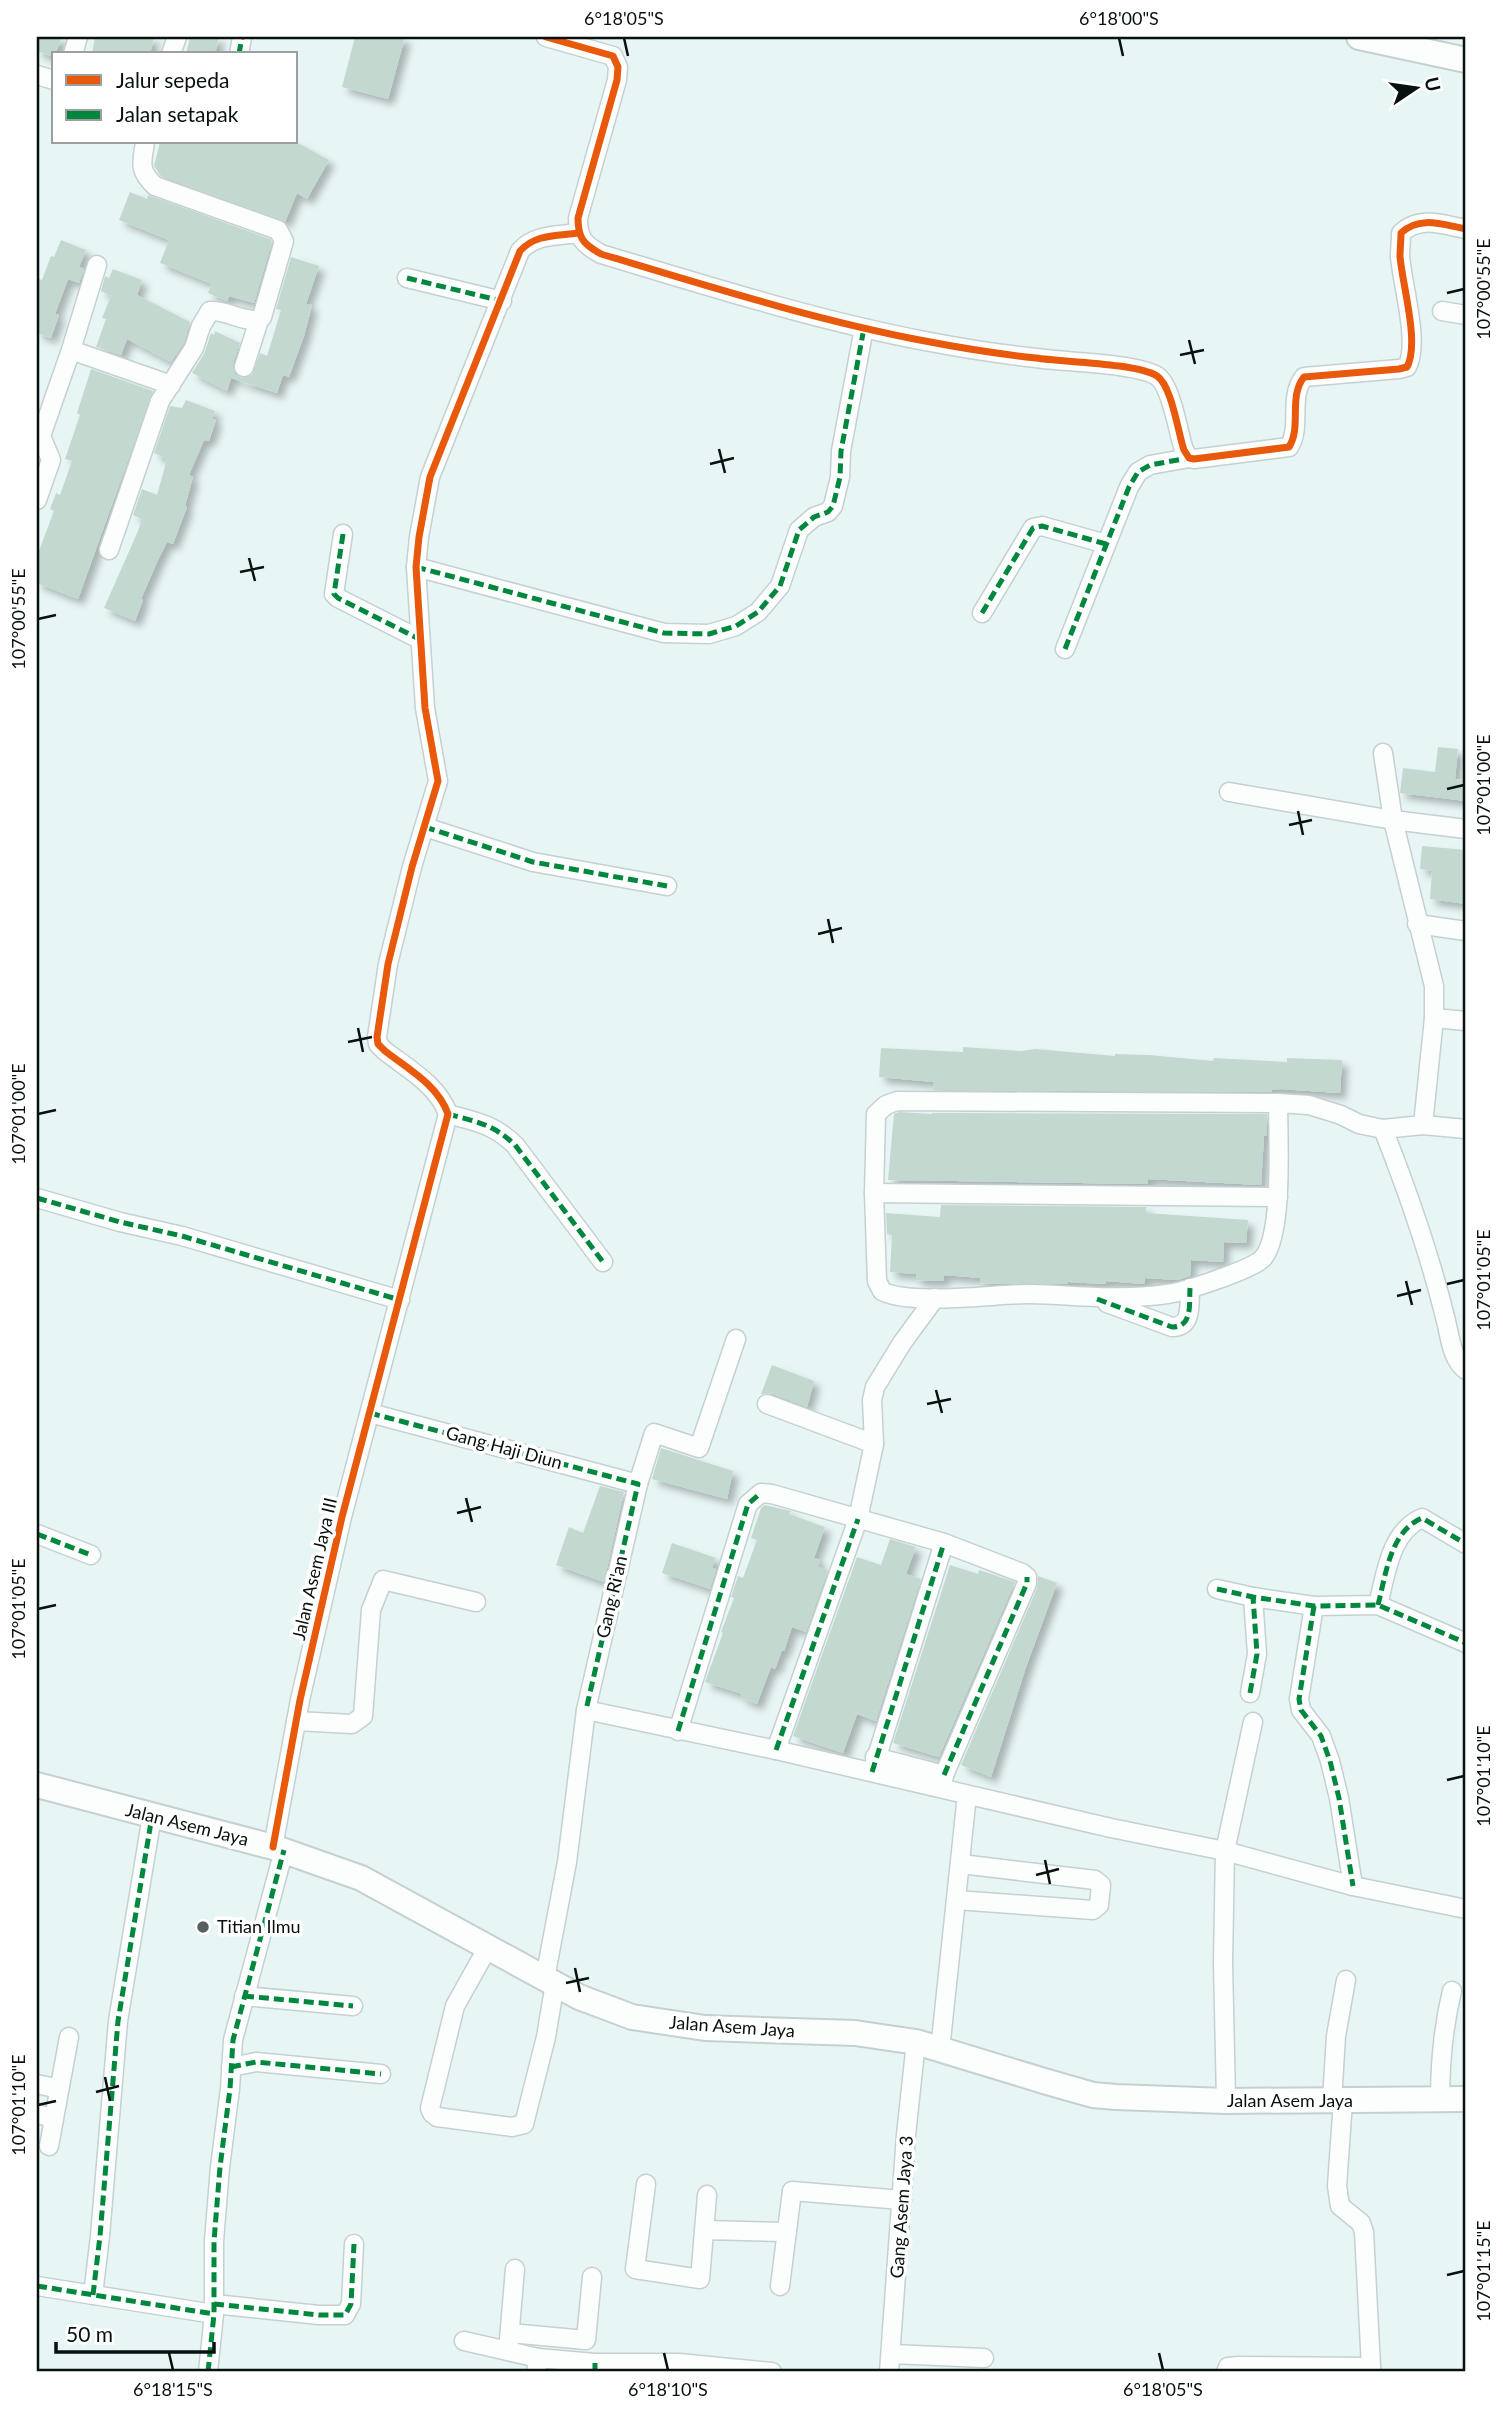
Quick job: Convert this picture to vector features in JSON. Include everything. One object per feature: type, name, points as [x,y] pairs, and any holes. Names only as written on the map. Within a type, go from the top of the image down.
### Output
[{"type":"main road","points":[[1359,37],[1466,60]]},
{"type":"main road","name":"Jalan Asem Jaya","points":[[37,1785],[278,1849],[361,1878],[550,1980],[605,2008],[632,2017],[669,2024],[855,2033],[916,2042],[1093,2095],[1156,2100],[1226,2101],[1466,2099]]},
{"type":"street","points":[[546,37],[613,56],[618,67],[617,80],[578,218],[578,233],[583,244],[600,254],[816,317],[864,328],[1036,359],[1147,372],[1158,377],[1166,388],[1181,441],[1189,458]]},
{"type":"street","points":[[145,144],[141,166],[145,177],[155,186],[271,227],[282,235],[284,241],[244,367]]},
{"type":"street","points":[[1065,649],[1129,487],[1138,472],[1150,465],[1189,458],[1202,460],[1289,447],[1293,441],[1296,393],[1304,377],[1407,367],[1412,359],[1409,310],[1400,256],[1401,233],[1423,221],[1466,229]]},
{"type":"street","points":[[578,233],[537,238],[527,243],[520,251],[430,477],[416,567],[425,708],[438,780],[388,964],[377,1037],[378,1044],[385,1051],[433,1088],[448,1114],[489,1125],[502,1132],[515,1145],[603,1262]]},
{"type":"street","points":[[37,500],[51,460],[41,436],[97,265]]},
{"type":"street","points":[[407,278],[502,301]]},
{"type":"street","points":[[1442,310],[1466,315]]},
{"type":"street","points":[[109,551],[157,408],[194,348],[201,326],[210,311],[250,321],[259,320]]},
{"type":"street","points":[[416,567],[664,633],[709,634],[736,626],[758,612],[780,586],[799,530],[833,506],[864,328]]},
{"type":"street","points":[[71,350],[171,385]]},
{"type":"street","points":[[982,613],[1033,528],[1042,526],[1106,544]]},
{"type":"street","points":[[343,534],[334,594],[419,639]]},
{"type":"street","points":[[1383,753],[1393,820],[1434,986],[1434,1018],[1423,1125]]},
{"type":"street","points":[[1228,792],[1393,820],[1466,829]]},
{"type":"street","points":[[425,827],[533,862],[667,886]]},
{"type":"street","points":[[1417,924],[1466,931]]},
{"type":"street","points":[[1434,1018],[1466,1021]]},
{"type":"street","points":[[1278,1102],[1278,1197],[1273,1234],[1262,1259],[1245,1268],[1170,1294],[1097,1299],[1031,1294],[935,1298],[893,1295],[882,1291],[876,1274],[876,1114],[886,1105],[897,1101],[1278,1102],[1309,1105],[1359,1124],[1383,1129],[1423,1125],[1466,1129]]},
{"type":"street","name":"Jalan Asem Jaya III","points":[[208,2372],[214,2309],[214,2241],[233,2040],[278,1849],[296,1721],[342,1517],[448,1114]]},
{"type":"street","points":[[1383,1129],[1408,1193],[1437,1284],[1451,1344],[1461,1366],[1466,1370]]},
{"type":"street","points":[[874,1193],[1278,1197]]},
{"type":"street","points":[[37,1198],[120,1222],[182,1236],[400,1300]]},
{"type":"street","points":[[1097,1299],[1172,1327],[1179,1327],[1188,1319],[1190,1288]]},
{"type":"street","points":[[776,1750],[858,1519],[874,1444],[871,1414],[875,1387],[902,1343],[935,1298]]},
{"type":"street","name":"Gang Ri'an","points":[[488,1947],[455,2006],[430,2108],[437,2117],[512,2127],[524,2124],[546,2037],[550,1980],[586,1710],[638,1484],[654,1433],[699,1448],[736,1339]]},
{"type":"street","points":[[767,1404],[874,1444]]},
{"type":"street","name":"Gang Haji Diun","points":[[370,1413],[638,1484]]},
{"type":"street","points":[[678,1731],[748,1504],[761,1493],[772,1494],[944,1543],[1027,1577],[1027,1583],[943,1782]]},
{"type":"street","points":[[1378,1605],[1395,1543],[1409,1524],[1422,1518],[1466,1544]]},
{"type":"street","points":[[37,1536],[91,1555]]},
{"type":"street","points":[[874,1764],[944,1543]]},
{"type":"street","points":[[296,1721],[352,1724],[363,1716],[371,1610],[383,1580],[476,1602]]},
{"type":"street","points":[[1217,1589],[1314,1606],[1378,1605],[1466,1643]]},
{"type":"street","points":[[1250,1693],[1257,1654],[1253,1597]]},
{"type":"street","points":[[1314,1606],[1299,1699],[1301,1710],[1321,1736],[1329,1761],[1339,1798],[1353,1886]]},
{"type":"street","points":[[586,1710],[776,1750],[874,1764],[943,1782],[967,1795],[1225,1851],[1353,1886],[1466,1909]]},
{"type":"street","points":[[1226,2101],[1223,1964],[1225,1851],[1254,1722]]},
{"type":"street","points":[[940,2050],[967,1795]]},
{"type":"street","points":[[93,2295],[118,2021],[152,1816]]},
{"type":"street","points":[[956,1900],[1093,1910],[1099,1905],[1101,1885],[1095,1880],[961,1864]]},
{"type":"street","points":[[1226,2372],[1228,2367],[1238,2366],[1371,2370],[1364,2232],[1361,2223],[1340,2206],[1337,2186],[1336,2036],[1346,1980]]},
{"type":"street","points":[[1440,2100],[1440,2056],[1452,1991]]},
{"type":"street","points":[[244,1996],[353,2006]]},
{"type":"street","points":[[49,2146],[46,2116],[59,2089],[69,2036]]},
{"type":"street","name":"Gang Asem Jaya 3","points":[[889,2372],[916,2042]]},
{"type":"street","points":[[231,2067],[256,2062],[381,2074]]},
{"type":"street","points":[[37,2084],[59,2089]]},
{"type":"street","points":[[646,2184],[635,2269],[700,2278],[707,2194]]},
{"type":"street","points":[[780,2286],[792,2191],[902,2200]]},
{"type":"street","points":[[704,2230],[787,2232]]},
{"type":"street","points":[[37,2286],[214,2309],[345,2315],[351,2304],[354,2244]]},
{"type":"street","points":[[509,2342],[515,2269]]},
{"type":"street","points":[[464,2341],[586,2340],[592,2277]]},
{"type":"street","points":[[509,2342],[537,2365],[595,2367],[679,2363],[772,2372]]},
{"type":"street","points":[[891,2354],[984,2358]]},
{"type":"building","points":[[37,37],[62,37],[52,56],[37,51]]},
{"type":"building","points":[[95,37],[154,37],[150,52],[92,52]]},
{"type":"building","points":[[190,37],[219,37],[215,52],[186,52]]},
{"type":"building","points":[[355,37],[405,37],[388,99],[342,87]]},
{"type":"building","points":[[298,143],[329,160],[307,199],[297,193],[285,222],[161,176],[154,166],[160,144]]},
{"type":"building","points":[[130,192],[147,199],[148,195],[270,239],[272,242],[254,303],[229,296],[227,301],[208,293],[212,284],[160,263],[169,240],[119,220]]},
{"type":"building","points":[[61,240],[86,250],[79,267],[84,269],[79,283],[68,279],[55,314],[59,315],[51,338],[37,333],[37,278],[42,280],[51,256],[54,257]]},
{"type":"building","points":[[291,257],[319,266],[306,304],[312,305],[304,336],[289,377],[283,375],[277,393],[231,378],[227,391],[192,373],[204,354],[211,333],[214,335],[215,331],[240,343],[233,364],[235,374],[241,378],[252,375],[260,353],[267,356],[281,310],[276,309]]},
{"type":"building","points":[[113,269],[142,280],[137,295],[190,322],[184,343],[171,362],[127,339],[121,355],[96,347],[106,319],[102,318],[111,296],[101,291],[105,276],[109,278]]},
{"type":"building","points":[[91,369],[153,391],[78,599],[37,583],[37,556],[54,511],[50,509],[56,493],[60,495],[72,461],[65,459],[80,415],[77,413]]},
{"type":"building","points":[[186,400],[215,411],[212,419],[216,420],[209,441],[204,440],[189,475],[193,477],[185,506],[187,507],[173,544],[167,542],[158,560],[141,599],[143,600],[135,621],[104,608],[142,519],[133,515],[142,489],[157,495],[167,459],[154,453],[170,406],[182,408]]},
{"type":"building","points":[[1438,747],[1458,749],[1455,779],[1466,780],[1466,801],[1400,793],[1403,768],[1435,772]]},
{"type":"building","points":[[1422,846],[1466,850],[1466,904],[1430,899],[1432,871],[1420,869]]},
{"type":"building","points":[[963,1047],[1021,1051],[1036,1049],[1115,1056],[1149,1055],[1213,1061],[1214,1058],[1287,1062],[1287,1058],[1342,1060],[1340,1093],[1280,1089],[1271,1092],[933,1090],[934,1082],[879,1077],[881,1048],[963,1052]]},
{"type":"building","points":[[894,1114],[1267,1114],[1261,1185],[1148,1179],[1148,1184],[888,1180]]},
{"type":"building","points":[[941,1205],[1146,1207],[1146,1213],[1248,1220],[1246,1243],[1224,1242],[1223,1262],[1191,1260],[1190,1276],[1178,1280],[1145,1278],[1144,1284],[1106,1281],[1105,1284],[996,1284],[980,1283],[981,1278],[944,1275],[943,1281],[916,1280],[916,1274],[890,1272],[892,1235],[887,1234],[886,1213],[940,1217]]},
{"type":"building","points":[[772,1365],[814,1381],[807,1407],[771,1393],[761,1394]]},
{"type":"building","points":[[661,1448],[733,1471],[727,1499],[652,1479]]},
{"type":"building","points":[[600,1486],[624,1492],[604,1582],[556,1565],[569,1527],[583,1533]]},
{"type":"building","points":[[765,1505],[791,1511],[789,1514],[825,1527],[814,1558],[820,1560],[818,1567],[828,1570],[806,1632],[792,1627],[784,1651],[782,1650],[775,1669],[771,1667],[757,1704],[741,1698],[742,1694],[705,1682],[734,1598],[731,1597],[738,1576],[743,1578],[757,1540],[751,1538],[761,1508]]},
{"type":"building","points":[[890,1539],[916,1547],[906,1574],[921,1579],[876,1721],[857,1714],[843,1753],[793,1736],[857,1557],[881,1565]]},
{"type":"building","points":[[672,1543],[716,1558],[710,1589],[662,1573]]},
{"type":"building","points":[[950,1565],[978,1574],[979,1570],[1015,1582],[939,1757],[893,1743]]},
{"type":"building","points":[[1038,1576],[1057,1583],[1026,1667],[991,1777],[961,1765],[1037,1588]]},
{"type":"marked path","points":[[239,52],[242,37]]},
{"type":"marked path","points":[[407,278],[502,301]]},
{"type":"marked path","points":[[416,567],[664,633],[709,634],[736,626],[758,612],[780,586],[799,530],[833,506],[864,328]]},
{"type":"marked path","points":[[1065,649],[1129,487],[1138,472],[1150,465],[1189,458]]},
{"type":"marked path","points":[[982,613],[1033,528],[1042,526],[1106,544]]},
{"type":"marked path","points":[[343,534],[334,594],[419,639]]},
{"type":"marked path","points":[[425,827],[533,862],[667,886]]},
{"type":"marked path","points":[[448,1114],[492,1128],[515,1145],[603,1262]]},
{"type":"marked path","points":[[37,1198],[120,1222],[182,1236],[400,1300]]},
{"type":"marked path","points":[[1097,1299],[1172,1327],[1179,1326],[1187,1319],[1190,1288]]},
{"type":"marked path","points":[[370,1413],[638,1484],[586,1710]]},
{"type":"marked path","points":[[678,1731],[748,1504],[761,1493]]},
{"type":"marked path","points":[[1378,1605],[1391,1555],[1411,1524],[1422,1518],[1466,1544]]},
{"type":"marked path","points":[[776,1750],[858,1519]]},
{"type":"marked path","points":[[37,1534],[91,1555]]},
{"type":"marked path","points":[[872,1772],[944,1543]]},
{"type":"marked path","points":[[944,1775],[1027,1583],[1027,1577]]},
{"type":"marked path","points":[[1217,1589],[1314,1606],[1378,1605],[1466,1643]]},
{"type":"marked path","points":[[1250,1693],[1257,1654],[1253,1597]]},
{"type":"marked path","points":[[1314,1606],[1299,1699],[1301,1710],[1321,1736],[1330,1761],[1339,1798],[1353,1886]]},
{"type":"marked path","points":[[93,2295],[118,2021],[152,1816]]},
{"type":"marked path","points":[[208,2372],[214,2314],[214,2241],[233,2040],[284,1850]]},
{"type":"marked path","points":[[244,1996],[353,2006]]},
{"type":"marked path","points":[[231,2067],[256,2062],[381,2074]]},
{"type":"marked path","points":[[214,2304],[319,2315],[345,2315],[351,2304],[354,2244]]},
{"type":"marked path","points":[[37,2286],[214,2314]]},
{"type":"marked path","points":[[595,2363],[595,2372]]},
{"type":"cycle path","points":[[546,37],[613,56],[618,67],[617,80],[578,218],[581,236],[601,254],[762,302],[884,333],[994,353],[1133,368],[1147,372],[1157,376],[1167,389],[1184,450],[1189,458],[1289,447],[1295,430],[1297,394],[1304,377],[1407,367],[1412,343],[1400,256],[1401,233],[1408,227],[1424,223],[1466,229]]},
{"type":"cycle path","points":[[273,1847],[300,1700],[342,1517],[448,1114],[430,1086],[385,1051],[378,1044],[377,1037],[388,964],[412,867],[438,781],[425,708],[416,567],[430,477],[520,251],[532,241],[578,233]]},
{"type":"place","name":"Titian Ilmu","points":[[203,1927]]}]
